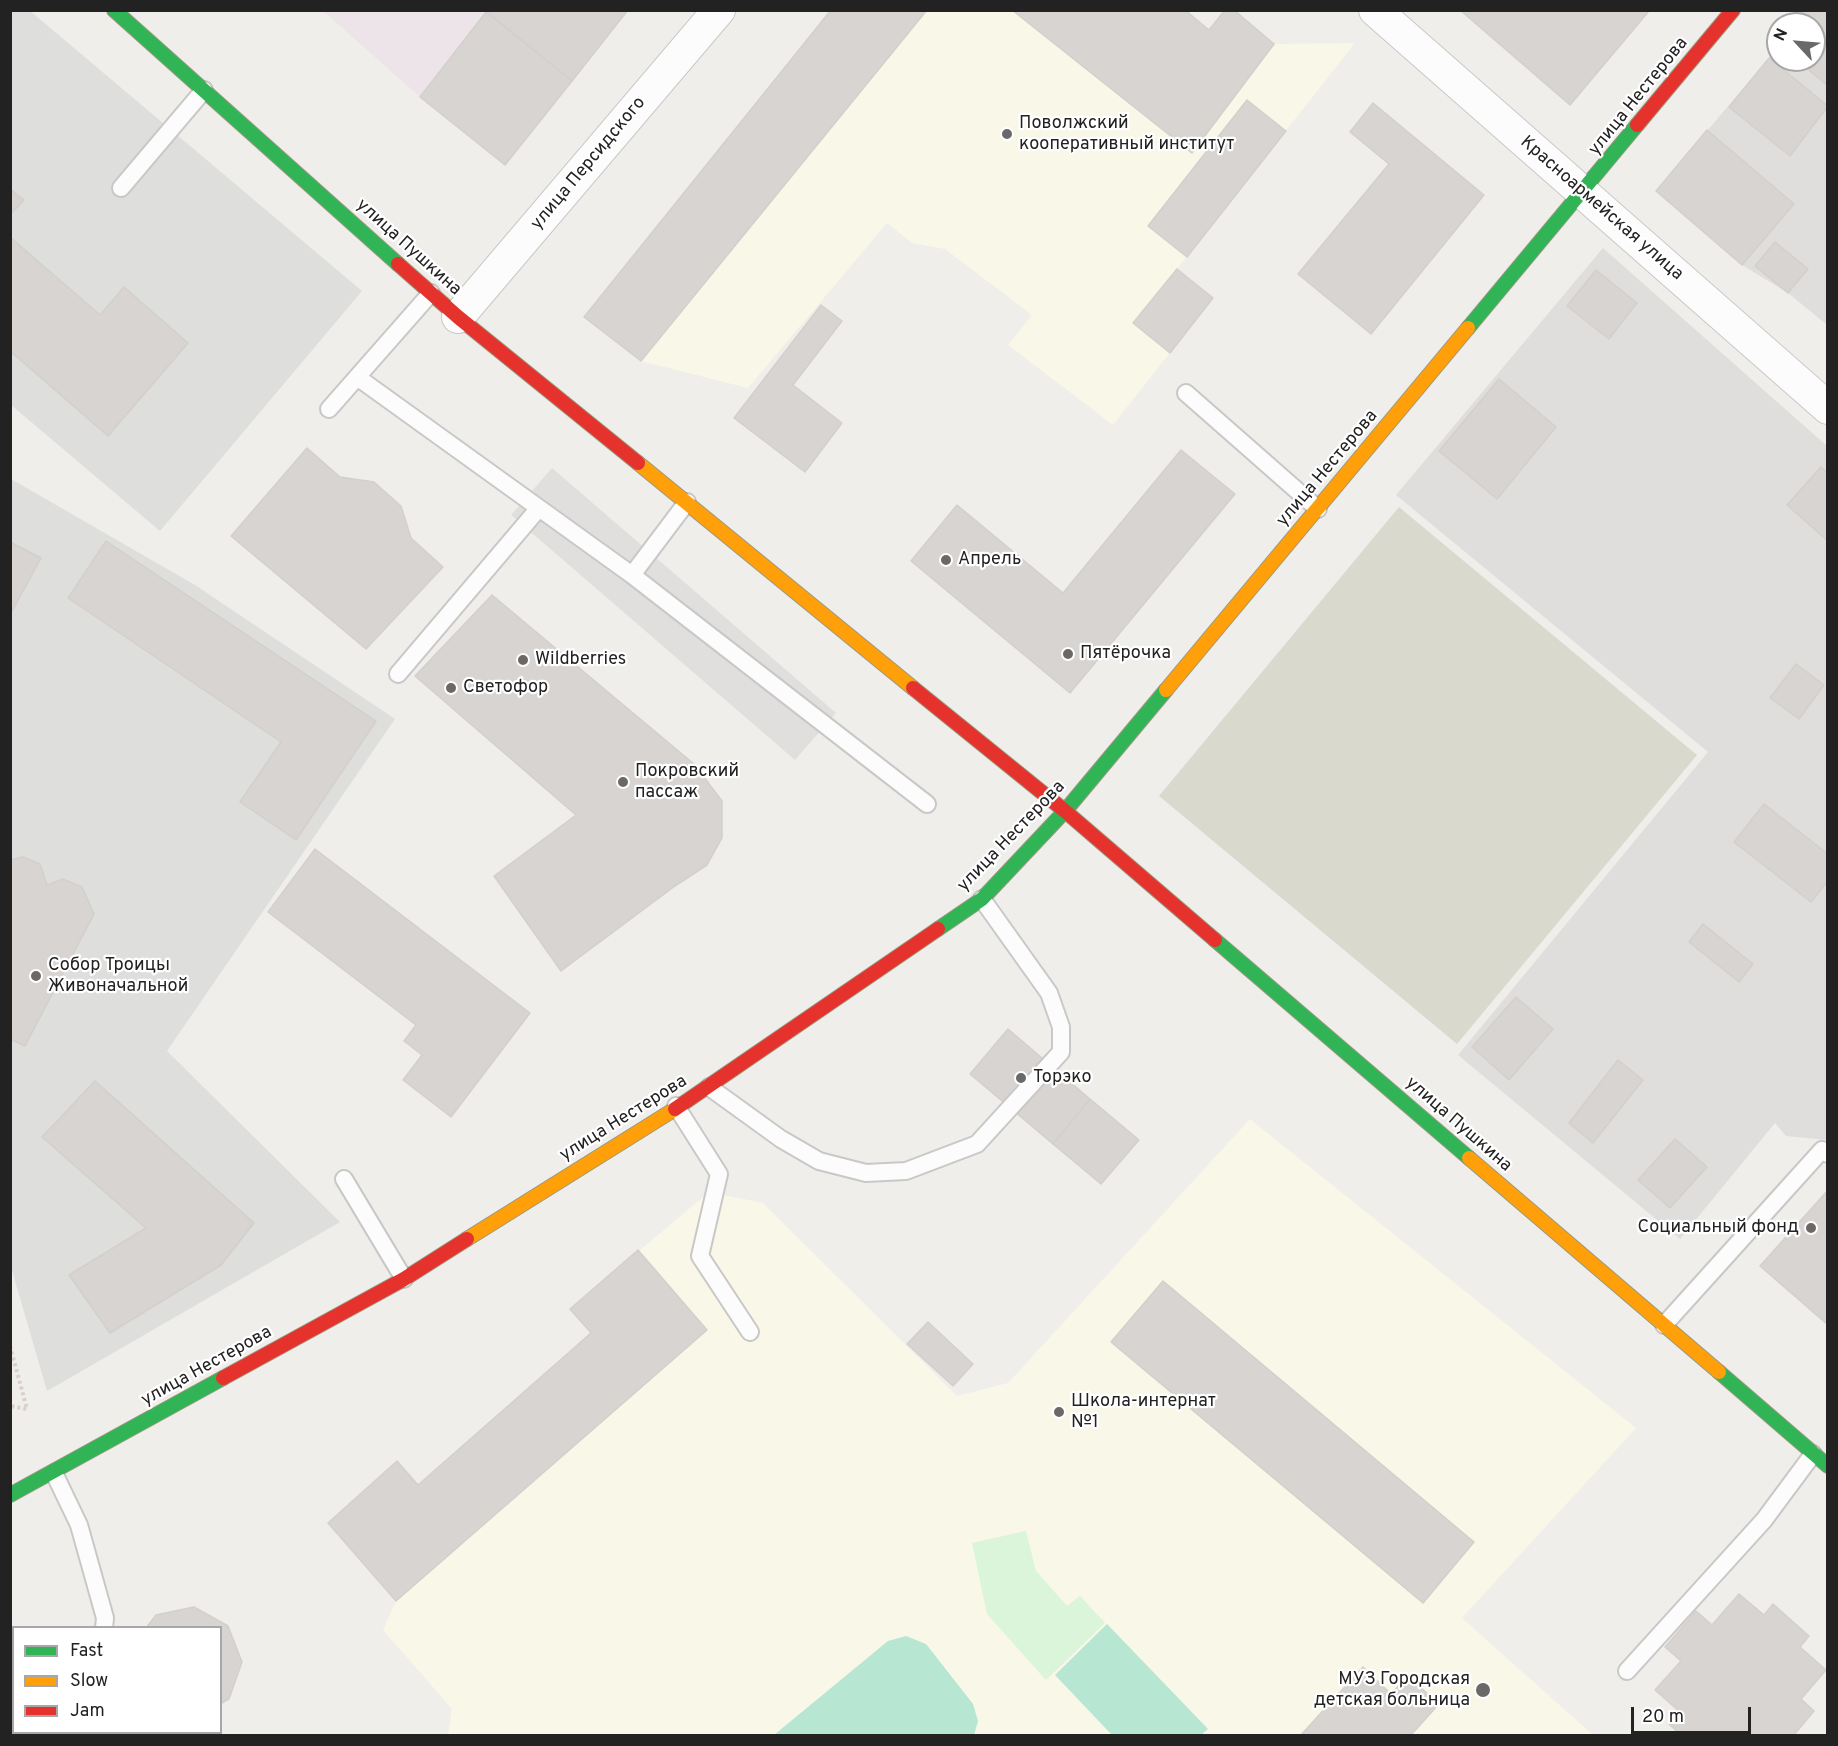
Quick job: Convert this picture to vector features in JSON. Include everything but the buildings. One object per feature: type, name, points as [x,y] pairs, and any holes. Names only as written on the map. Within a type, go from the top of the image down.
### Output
[{"type":"main road","name":"улица Пушкина","points":[[114,10],[458,317],[1065,811],[1827,1466]]},
{"type":"main road","name":"улица Нестерова","points":[[10,1495],[54,1473],[404,1279],[709,1087],[982,898],[1065,811],[1583,193],[1733,10]]},
{"type":"street","name":"улица Персидского","points":[[458,317],[719,10]]},
{"type":"street","name":"Красноармейская улица","points":[[1375,10],[1827,408]]},
{"type":"lane","points":[[121,188],[204,90]]},
{"type":"lane","points":[[329,409],[431,293]]},
{"type":"lane","points":[[357,377],[632,575],[927,804]]},
{"type":"lane","points":[[1186,393],[1318,509]]},
{"type":"lane","points":[[632,575],[687,502]]},
{"type":"lane","points":[[398,674],[539,508]]},
{"type":"lane","points":[[709,1087],[781,1140],[819,1161],[866,1173],[906,1171],[977,1144],[1061,1052],[1061,1028],[1049,993],[982,898]]},
{"type":"lane","points":[[676,1106],[719,1174],[700,1256],[750,1332]]},
{"type":"lane","points":[[1664,1325],[1822,1150],[1827,1154]]},
{"type":"lane","points":[[344,1179],[404,1279]]},
{"type":"lane","points":[[1627,1671],[1764,1520],[1813,1454]]},
{"type":"lane","points":[[54,1473],[79,1525],[105,1618],[104,1626]]},
{"type":"path","points":[[10,1346],[27,1409],[10,1406]]},
{"type":"shaded area","points":[[29,10],[362,291],[160,531],[11,405],[10,11]]},
{"type":"shaded area","points":[[323,11],[628,11],[505,165],[420,97]]},
{"type":"shaded area","name":"Поволжский кооперативный институт","points":[[831,11],[1185,11],[1209,30],[1225,11],[1234,11],[1274,44],[1355,43],[1177,269],[1213,298],[1113,425],[1008,345],[1032,315],[945,249],[912,243],[887,223],[748,388],[641,361],[584,317]]},
{"type":"shaded area","points":[[1827,11],[1827,325],[1788,293],[1742,265],[1656,191],[1766,62],[1766,72],[1826,72],[1826,12],[1801,12]]},
{"type":"shaded area","points":[[1603,248],[1827,446],[1827,1140],[1786,1136],[1775,1123],[1680,1239],[1458,1055],[1708,752],[1396,495]]},
{"type":"shaded area","points":[[552,468],[836,713],[795,760],[511,515]]},
{"type":"shaded area","points":[[11,479],[195,585],[395,719],[167,1051],[340,1222],[47,1391],[11,1267]]},
{"type":"shaded area","points":[[1399,507],[1697,755],[1457,1044],[1159,796]]},
{"type":"shaded area","name":"Школа-интернат №1","points":[[1250,1119],[1636,1428],[1462,1618],[1593,1735],[1410,1735],[1439,1704],[1409,1676],[1391,1694],[1363,1667],[1300,1735],[448,1735],[452,1709],[383,1630],[396,1601],[328,1523],[397,1461],[418,1485],[590,1334],[570,1309],[709,1192],[763,1203],[957,1396],[1008,1383]]},
{"type":"green space","points":[[1026,1531],[1036,1571],[1067,1606],[1080,1596],[1105,1623],[1046,1680],[987,1614],[972,1543]]},
{"type":"green space","points":[[1107,1624],[1208,1729],[1201,1735],[1112,1735],[1055,1675]]},
{"type":"green space","points":[[906,1636],[926,1644],[973,1704],[978,1721],[974,1735],[774,1735],[888,1641]]},
{"type":"traffic: fast","points":[[114,10],[398,264]]},
{"type":"traffic: fast","points":[[1468,328],[1637,125]]},
{"type":"traffic: fast","points":[[938,929],[982,899],[1065,811],[1166,690]]},
{"type":"traffic: fast","points":[[1215,940],[1469,1158]]},
{"type":"traffic: fast","points":[[1719,1372],[1828,1466]]},
{"type":"traffic: fast","points":[[10,1495],[223,1378]]},
{"type":"traffic: slow","points":[[1166,690],[1468,328]]},
{"type":"traffic: slow","points":[[638,463],[913,688]]},
{"type":"traffic: slow","points":[[467,1239],[675,1109]]},
{"type":"traffic: slow","points":[[1469,1158],[1719,1372]]},
{"type":"traffic: jam","points":[[1637,125],[1733,10]]},
{"type":"traffic: jam","points":[[398,264],[458,317],[638,463]]},
{"type":"traffic: jam","points":[[913,688],[1065,811],[1215,940]]},
{"type":"traffic: jam","points":[[675,1109],[938,929]]},
{"type":"traffic: jam","points":[[223,1378],[404,1279],[467,1239]]},
{"type":"place","name":"Поволжский кооперативный институт","points":[[1007,134]]},
{"type":"place","name":"Апрель","points":[[946,560]]},
{"type":"place","name":"Пятёрочка","points":[[1068,654]]},
{"type":"place","name":"Wildberries","points":[[523,660]]},
{"type":"place","name":"Светофор","points":[[451,688]]},
{"type":"place","name":"Покровский пассаж","points":[[623,782]]},
{"type":"place","name":"Собор Троицы Живоначальной","points":[[36,976]]},
{"type":"place","name":"Торэко","points":[[1021,1078]]},
{"type":"place","name":"Социальный фонд","points":[[1811,1228]]},
{"type":"place","name":"Школа-интернат №1","points":[[1059,1412]]},
{"type":"place","name":"МУЗ Городская детская больница","points":[[1483,1690]]}]
